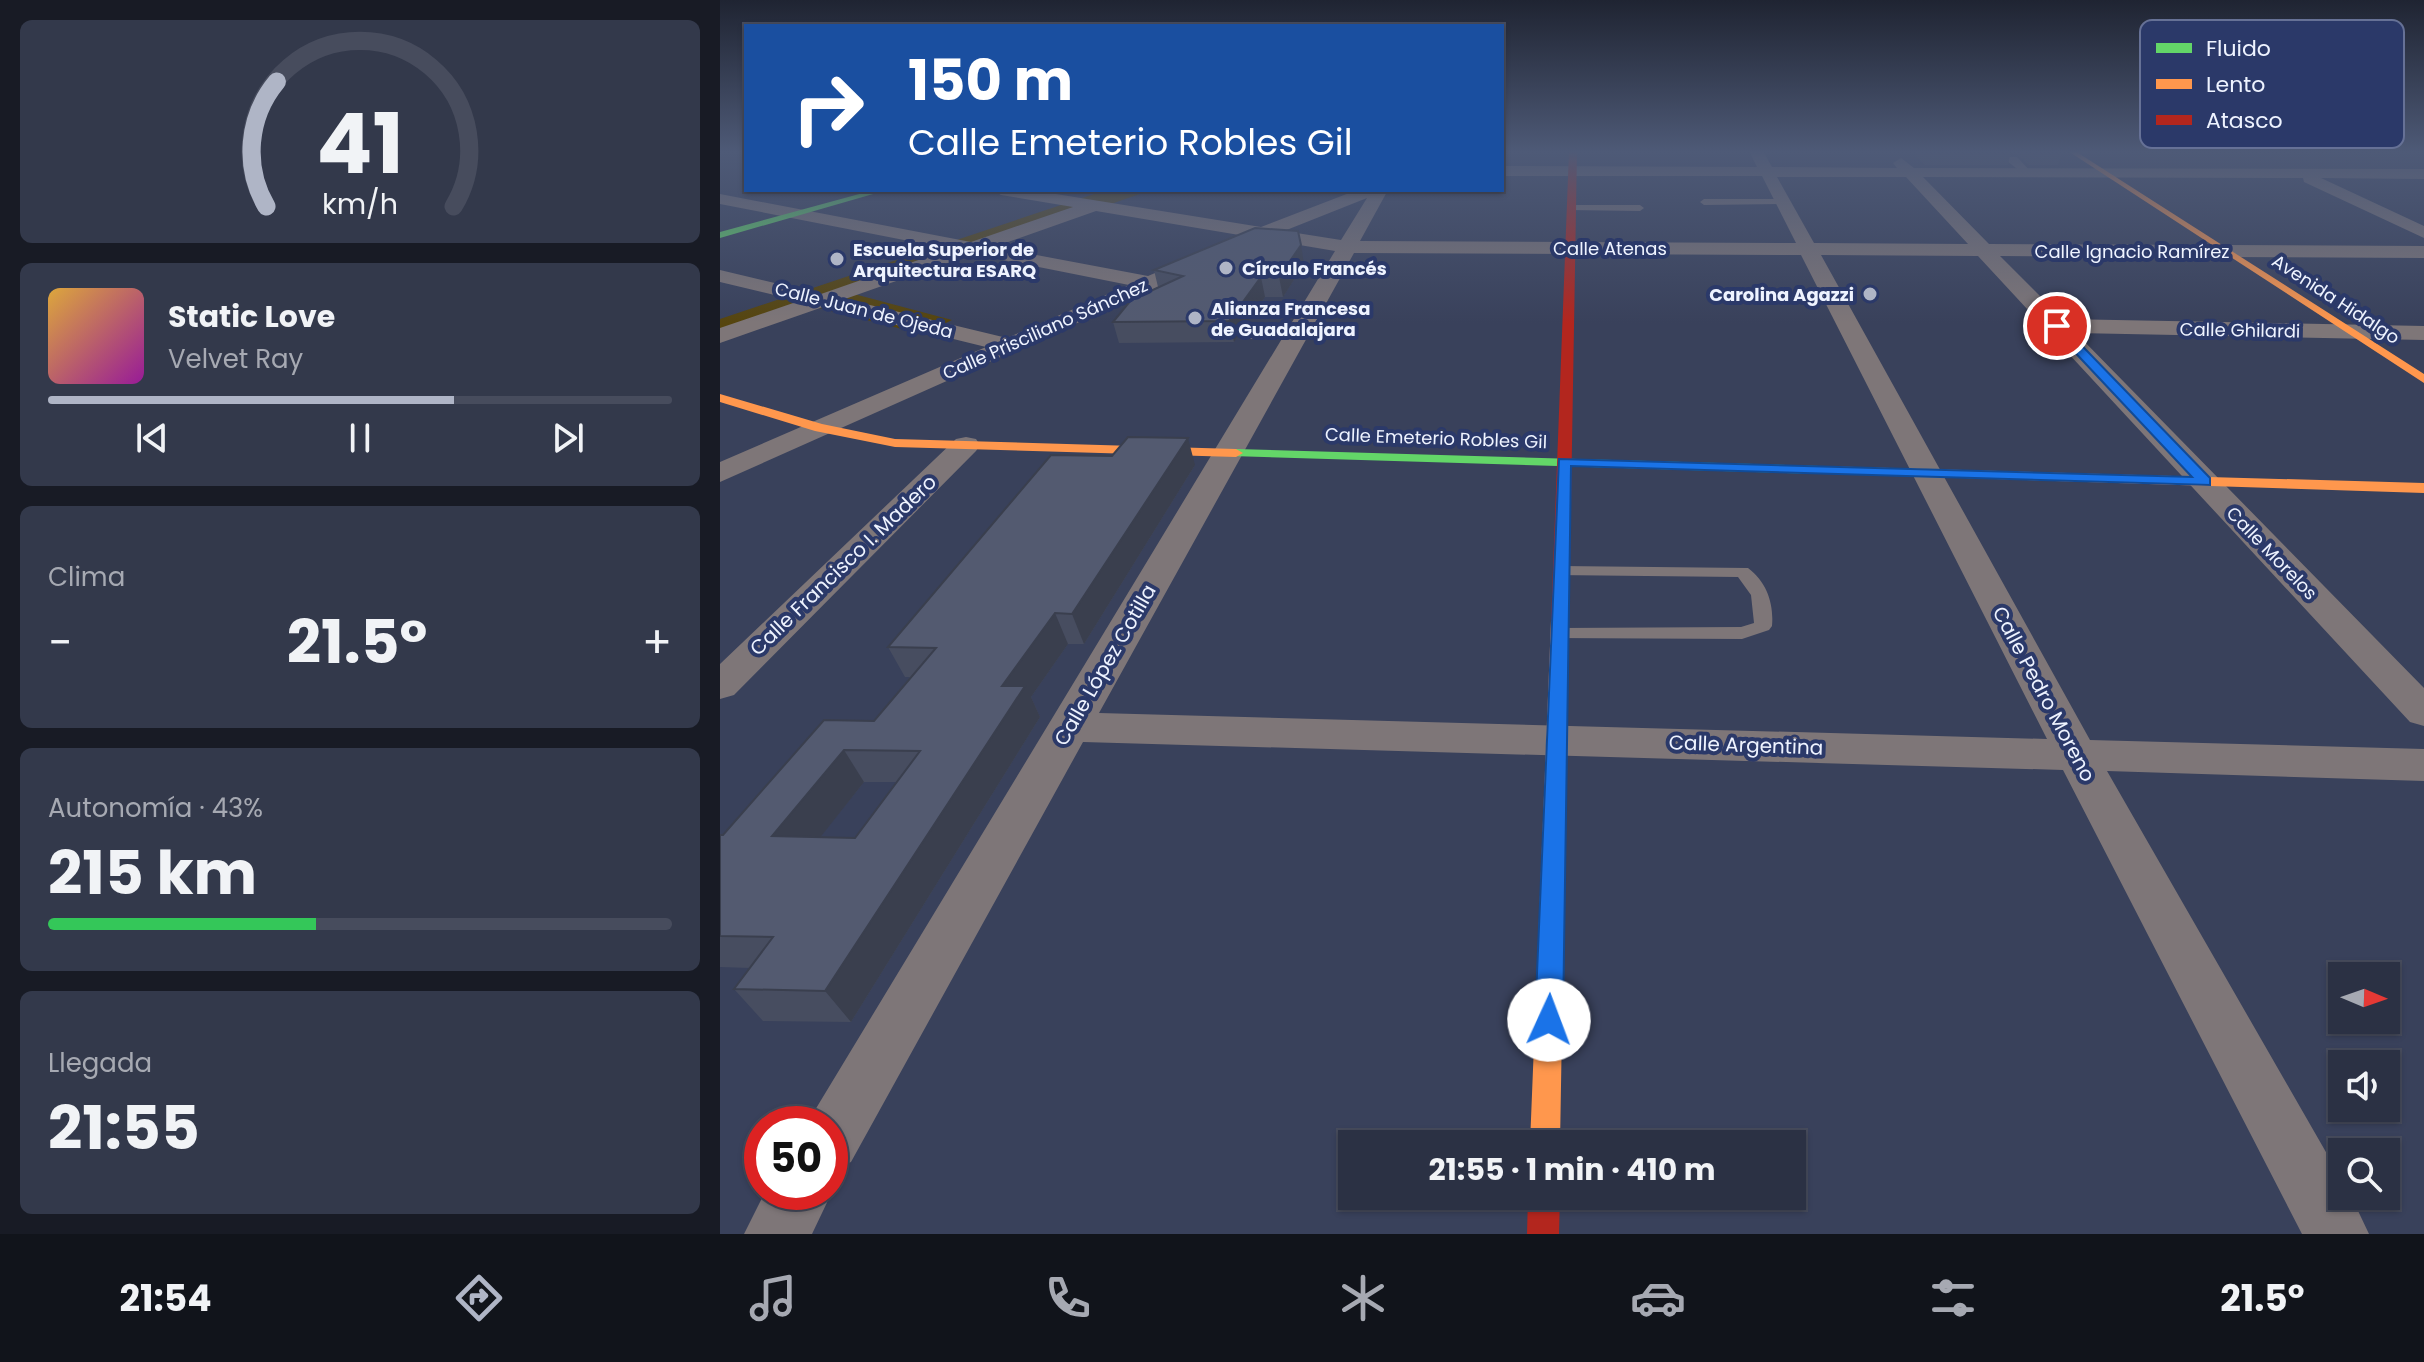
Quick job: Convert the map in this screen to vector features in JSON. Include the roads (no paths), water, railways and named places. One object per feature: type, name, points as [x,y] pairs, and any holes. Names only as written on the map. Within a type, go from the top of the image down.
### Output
[{"type":"main road","points":[[720,225],[782,209]]},
{"type":"main road","points":[[720,235],[816,209]]},
{"type":"main road","points":[[1545,1130],[1571,209]]},
{"type":"main road","name":"Avenida Hidalgo","points":[[2160,209],[2424,379]]},
{"type":"main road","name":"Calle Emeterio Robles Gil","points":[[720,398],[820,428],[895,443],[2424,488]]},
{"type":"main road","points":[[1543,1234],[1544,1210]]},
{"type":"street","points":[[770,209],[1151,283]]},
{"type":"street","points":[[720,336],[814,298],[1074,209]]},
{"type":"street","name":"Calle Atenas","points":[[1115,209],[1347,247],[1984,250]]},
{"type":"street","name":"Calle Prisciliano Sánchez","points":[[720,473],[1263,233],[1327,209]]},
{"type":"street","name":"Calle López Cotilla","points":[[848,1110],[1347,247],[1363,209]]},
{"type":"street","name":"Calle Pedro Moreno","points":[[1787,209],[2076,754],[2337,1234]]},
{"type":"street","name":"Calle Morelos","points":[[1945,209],[2424,712]]},
{"type":"street","points":[[2373,209],[2424,233]]},
{"type":"street","name":"Calle Ignacio Ramírez","points":[[1984,250],[2424,252]]},
{"type":"street","name":"Calle Juan de Ojeda","points":[[720,276],[1008,345]]},
{"type":"street","points":[[720,325],[814,298]]},
{"type":"street","name":"Calle Ghilardi","points":[[2057,326],[2424,333]]},
{"type":"street","name":"Calle Francisco I. Madero","points":[[720,686],[966,445]]},
{"type":"street","name":"Calle Argentina","points":[[1069,727],[2424,765]]},
{"type":"street","points":[[776,1234],[790,1210]]},
{"type":"lane","points":[[1245,336],[1296,336]]},
{"type":"lane","points":[[1561,566],[1716,561]]},
{"type":"lane","points":[[1560,634],[1742,633],[1756,631],[1763,626],[1764,618],[1756,584],[1752,576],[1742,572],[1561,566]]},
{"type":"place","name":"Escuela Superior de Arquitectura ESARQ","points":[[837,259]]},
{"type":"place","name":"Círculo Francés","points":[[1226,268]]},
{"type":"place","name":"Carolina Agazzi","points":[[1870,294]]},
{"type":"place","name":"Alianza Francesa de Guadalajara","points":[[1195,318]]}]
